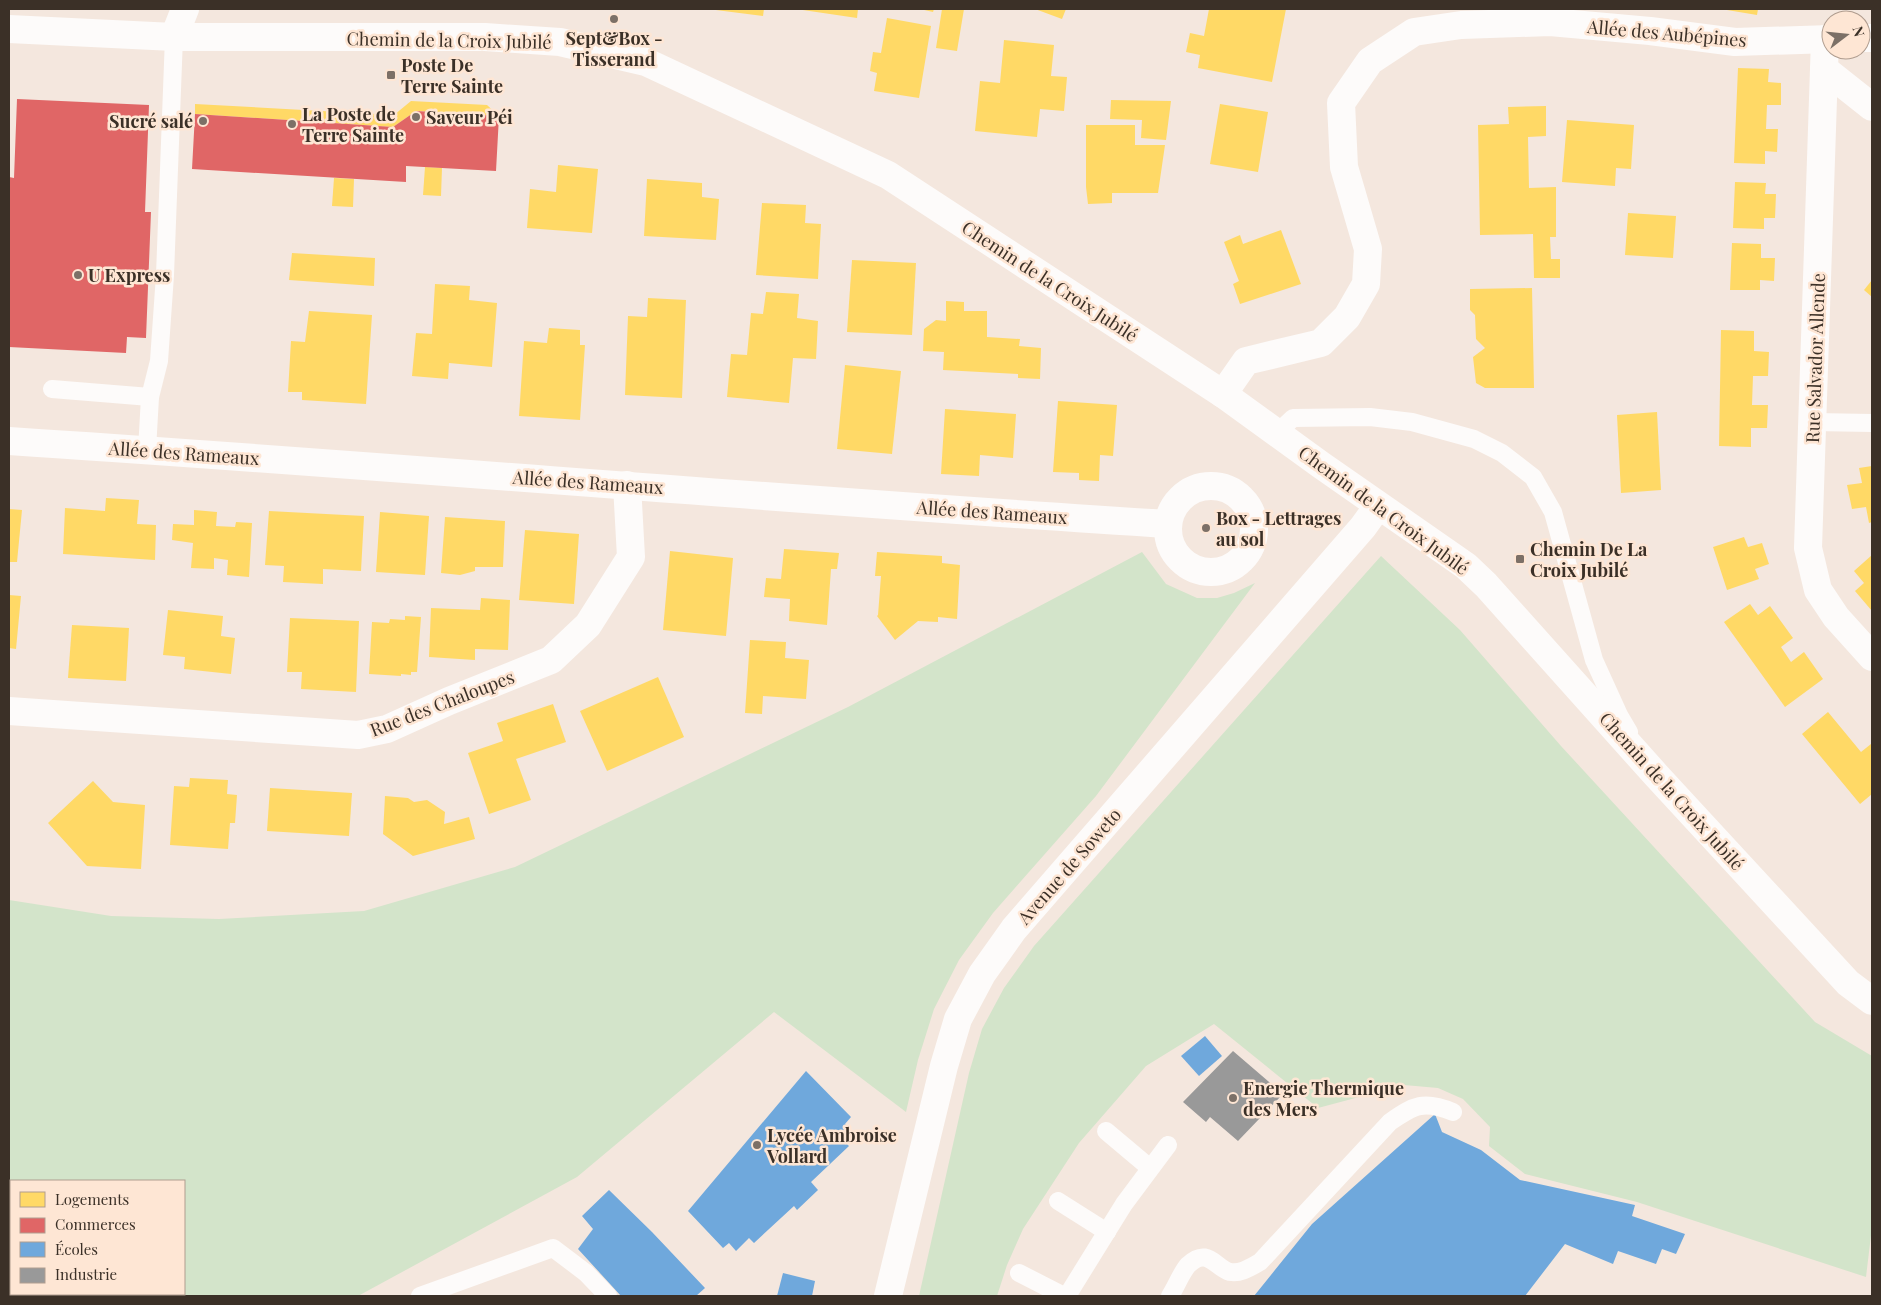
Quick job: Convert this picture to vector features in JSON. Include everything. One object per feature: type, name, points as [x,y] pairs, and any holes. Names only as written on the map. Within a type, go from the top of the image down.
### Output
[{"type":"street","points":[[174,37],[184,9]]},
{"type":"street","name":"Allée des Aubépines","points":[[1223,394],[1246,361],[1321,343],[1347,317],[1366,284],[1368,249],[1344,167],[1341,103],[1370,61],[1414,32],[1460,24],[1551,16],[1735,42],[1821,39]]},
{"type":"street","name":"Chemin de la Croix Jubilé","points":[[9,29],[174,37],[485,37],[560,42],[646,62],[888,175],[1223,394],[1378,506],[1466,566],[1486,585],[1656,775],[1848,983],[1872,1001]]},
{"type":"street","name":"Rue Salvador Allende","points":[[1825,60],[1808,548],[1818,590],[1836,617],[1872,657]]},
{"type":"street","points":[[1824,68],[1872,107]]},
{"type":"street","name":"Allée des Rameaux","points":[[9,441],[978,512],[1168,524]]},
{"type":"street","name":"Rue des Chaloupes","points":[[9,711],[358,735],[387,729],[449,701],[551,660],[588,625],[631,557],[627,486]]},
{"type":"street","name":"Avenue de Soweto","points":[[888,1296],[944,1066],[958,1018],[982,974],[1014,929],[1363,527],[1378,506]]},
{"type":"lane","points":[[147,450],[150,397],[159,361],[165,274],[174,37]]},
{"type":"lane","points":[[52,389],[150,397]]},
{"type":"lane","points":[[1277,433],[1293,418],[1370,417],[1412,422],[1474,439],[1502,453],[1533,477],[1553,512],[1594,660],[1619,716],[1656,775]]},
{"type":"lane","points":[[1813,422],[1872,422]]},
{"type":"lane","points":[[1170,1296],[1188,1266],[1198,1259],[1209,1258],[1230,1272],[1245,1271],[1260,1262],[1390,1122],[1410,1108],[1425,1104],[1442,1107],[1453,1112]]},
{"type":"lane","points":[[1106,1131],[1150,1168]]},
{"type":"lane","points":[[1019,1273],[1066,1296],[1107,1232],[1168,1144]]},
{"type":"lane","points":[[1058,1201],[1107,1232]]},
{"type":"lane","points":[[420,1296],[553,1248],[586,1273],[608,1296]]},
{"type":"green space","points":[[1142,552],[1166,584],[1197,598],[1217,598],[1234,593],[1255,583],[1096,796],[993,913],[959,960],[934,1009],[918,1060],[906,1112],[774,1012],[577,1177],[358,1296],[9,1296],[9,900],[111,916],[219,919],[364,911],[515,867],[848,707]]},
{"type":"green space","points":[[1381,556],[1460,630],[1561,746],[1815,1022],[1872,1056],[1872,1227],[1866,1277],[1637,1202],[1525,1174],[1489,1146],[1490,1127],[1463,1099],[1438,1088],[1404,1085],[1318,1108],[1214,1024],[1146,1066],[1079,1143],[1023,1229],[1007,1265],[997,1296],[919,1296],[969,1073],[982,1029],[1004,988],[1034,946]]},
{"type":"building: Logements","points":[[708,9],[764,9],[763,16]]},
{"type":"building: Logements","points":[[796,9],[858,9],[857,18]]},
{"type":"building: Logements","points":[[920,9],[934,9],[933,12]]},
{"type":"building: Logements","points":[[942,9],[964,9],[957,51],[936,48]]},
{"type":"building: Logements","points":[[1035,9],[1066,9],[1062,19]]},
{"type":"building: Logements","points":[[1209,9],[1286,9],[1272,82],[1198,68],[1200,55],[1186,52],[1190,33],[1204,36]]},
{"type":"building: Logements","points":[[1721,9],[1758,9],[1757,15]]},
{"type":"building: Logements","points":[[887,18],[931,26],[919,98],[874,91],[877,73],[870,71],[873,52],[881,53]]},
{"type":"building: Logements","points":[[1004,40],[1054,45],[1051,76],[1067,77],[1064,111],[1040,109],[1037,137],[975,131],[980,81],[1000,83]]},
{"type":"building: Logements","points":[[1738,68],[1769,69],[1768,82],[1781,83],[1781,105],[1767,105],[1766,129],[1778,129],[1777,152],[1765,151],[1765,164],[1734,163]]},
{"type":"building: Logements","points":[[1111,100],[1171,101],[1166,140],[1141,138],[1142,120],[1110,119]]},
{"type":"building: Logements","points":[[411,101],[487,105],[499,116],[416,111],[393,127],[195,114],[195,104],[394,115]]},
{"type":"building: Logements","points":[[1220,104],[1268,112],[1258,172],[1210,164]]},
{"type":"building: Logements","points":[[1546,106],[1546,136],[1528,137],[1529,188],[1556,187],[1556,237],[1550,237],[1551,259],[1560,259],[1560,278],[1534,278],[1533,234],[1480,235],[1478,125],[1509,124],[1508,107]]},
{"type":"building: Logements","points":[[1567,120],[1634,125],[1631,169],[1616,168],[1615,186],[1562,182]]},
{"type":"building: Logements","points":[[1086,125],[1135,125],[1135,145],[1165,145],[1158,193],[1112,193],[1112,203],[1088,204],[1086,187]]},
{"type":"building: Logements","points":[[558,165],[598,169],[592,233],[527,228],[530,189],[556,192]]},
{"type":"building: Logements","points":[[425,167],[442,168],[441,196],[423,195]]},
{"type":"building: Logements","points":[[334,178],[354,179],[353,207],[332,206]]},
{"type":"building: Logements","points":[[647,179],[702,183],[702,197],[719,199],[716,240],[644,236]]},
{"type":"building: Logements","points":[[1735,182],[1766,183],[1765,194],[1776,194],[1775,218],[1764,218],[1764,229],[1733,228]]},
{"type":"building: Logements","points":[[762,203],[806,205],[805,223],[821,224],[818,279],[756,275]]},
{"type":"building: Logements","points":[[1628,213],[1676,216],[1673,258],[1625,255]]},
{"type":"building: Logements","points":[[1281,230],[1301,284],[1240,304],[1233,284],[1239,281],[1224,242],[1240,235],[1243,244]]},
{"type":"building: Logements","points":[[1732,243],[1761,244],[1761,258],[1775,258],[1774,281],[1760,280],[1760,290],[1730,290]]},
{"type":"building: Logements","points":[[292,253],[375,258],[374,286],[289,280]]},
{"type":"building: Logements","points":[[852,260],[916,263],[912,335],[847,332]]},
{"type":"building: Logements","points":[[1872,280],[1872,297],[1864,290]]},
{"type":"building: Logements","points":[[435,284],[470,286],[469,300],[497,303],[492,367],[449,363],[448,379],[412,376],[416,333],[432,334]]},
{"type":"building: Logements","points":[[1532,288],[1534,388],[1485,388],[1476,383],[1473,357],[1485,348],[1476,339],[1475,315],[1470,310],[1470,289]]},
{"type":"building: Logements","points":[[766,292],[799,294],[797,318],[818,321],[816,359],[793,358],[789,403],[727,397],[731,354],[747,355],[751,313],[763,314]]},
{"type":"building: Logements","points":[[648,298],[686,300],[682,398],[625,395],[628,316],[647,317]]},
{"type":"building: Logements","points":[[946,301],[964,302],[964,311],[987,311],[987,337],[1020,339],[1019,346],[1041,348],[1040,379],[1018,378],[1018,374],[943,370],[944,352],[923,351],[924,329],[936,320],[946,321]]},
{"type":"building: Logements","points":[[309,311],[372,315],[366,404],[302,400],[302,392],[288,392],[291,341],[305,342]]},
{"type":"building: Logements","points":[[549,328],[580,330],[580,345],[585,345],[580,420],[519,416],[524,341],[547,343]]},
{"type":"building: Logements","points":[[1721,330],[1754,331],[1754,351],[1769,352],[1768,376],[1753,376],[1752,405],[1768,405],[1767,428],[1751,428],[1751,447],[1719,446]]},
{"type":"building: Logements","points":[[845,365],[901,371],[892,454],[837,449]]},
{"type":"building: Logements","points":[[1058,401],[1117,405],[1113,456],[1100,455],[1099,481],[1079,480],[1079,473],[1053,472]]},
{"type":"building: Logements","points":[[945,409],[1016,414],[1013,458],[980,455],[979,476],[941,474]]},
{"type":"building: Logements","points":[[1657,412],[1661,490],[1621,493],[1617,415]]},
{"type":"building: Logements","points":[[1872,466],[1872,522],[1869,523],[1866,507],[1852,509],[1847,485],[1862,483],[1859,468]]},
{"type":"building: Logements","points":[[106,498],[139,500],[137,524],[156,525],[155,560],[63,554],[65,508],[105,511]]},
{"type":"building: Logements","points":[[9,509],[22,510],[17,562],[9,562]]},
{"type":"building: Logements","points":[[194,510],[217,512],[216,526],[235,527],[236,522],[252,523],[249,577],[227,575],[228,560],[214,558],[214,569],[191,568],[193,543],[172,540],[173,524],[194,525]]},
{"type":"building: Logements","points":[[269,511],[364,516],[361,571],[323,569],[323,584],[283,582],[284,566],[265,565]]},
{"type":"building: Logements","points":[[380,512],[429,516],[425,575],[376,572]]},
{"type":"building: Logements","points":[[445,517],[505,521],[503,567],[475,567],[475,571],[460,575],[441,573]]},
{"type":"building: Logements","points":[[525,530],[579,534],[574,604],[519,600]]},
{"type":"building: Logements","points":[[1744,537],[1748,547],[1762,543],[1769,564],[1755,569],[1759,579],[1727,590],[1713,547]]},
{"type":"building: Logements","points":[[784,549],[839,553],[837,569],[831,569],[827,625],[789,621],[790,599],[764,597],[766,578],[781,579]]},
{"type":"building: Logements","points":[[670,551],[733,558],[726,636],[663,630]]},
{"type":"building: Logements","points":[[877,552],[942,556],[942,563],[960,565],[957,619],[938,617],[938,622],[918,621],[895,640],[877,616],[881,576],[875,576]]},
{"type":"building: Logements","points":[[1872,555],[1872,611],[1855,591],[1864,583],[1854,571]]},
{"type":"building: Logements","points":[[9,595],[21,596],[16,649],[9,648]]},
{"type":"building: Logements","points":[[481,598],[510,600],[508,650],[475,649],[475,660],[429,657],[431,608],[480,610]]},
{"type":"building: Logements","points":[[1750,604],[1758,615],[1770,606],[1793,638],[1781,647],[1791,662],[1804,652],[1823,679],[1785,707],[1724,622]]},
{"type":"building: Logements","points":[[168,610],[223,616],[221,636],[235,638],[231,674],[184,669],[185,657],[163,655]]},
{"type":"building: Logements","points":[[405,616],[421,617],[417,672],[411,672],[411,675],[401,674],[401,676],[369,674],[372,622],[389,623],[390,619],[405,620]]},
{"type":"building: Logements","points":[[290,618],[359,621],[356,692],[301,689],[302,672],[287,672]]},
{"type":"building: Logements","points":[[72,625],[129,628],[126,681],[68,678]]},
{"type":"building: Logements","points":[[750,640],[786,642],[785,658],[809,660],[806,699],[763,696],[762,714],[745,713]]},
{"type":"building: Logements","points":[[658,677],[684,737],[607,771],[580,711]]},
{"type":"building: Logements","points":[[553,704],[566,742],[516,759],[531,800],[489,814],[468,753],[503,741],[497,723]]},
{"type":"building: Logements","points":[[1828,712],[1861,752],[1871,744],[1872,794],[1860,804],[1802,734]]},
{"type":"building: Logements","points":[[190,778],[228,780],[227,794],[237,795],[235,823],[230,823],[228,849],[170,845],[174,786],[189,787]]},
{"type":"building: Logements","points":[[93,781],[113,802],[145,805],[141,869],[87,866],[48,823]]},
{"type":"building: Logements","points":[[270,788],[352,793],[349,836],[267,831]]},
{"type":"building: Logements","points":[[385,796],[408,798],[414,802],[427,800],[445,812],[444,824],[469,817],[475,839],[413,856],[383,834]]},
{"type":"building: Commerces","name":"U Express","points":[[17,99],[149,105],[145,212],[151,212],[146,338],[127,337],[126,353],[9,347],[9,177],[14,178]]},
{"type":"building: Commerces","points":[[416,111],[499,116],[496,171],[406,166],[406,182],[192,169],[195,114],[393,127]]},
{"type":"building: Écoles","points":[[1205,1036],[1222,1056],[1199,1076],[1181,1056]]},
{"type":"building: Écoles","points":[[806,1071],[851,1117],[845,1124],[850,1129],[840,1138],[849,1146],[811,1182],[818,1190],[797,1210],[794,1206],[754,1243],[749,1238],[736,1251],[729,1243],[723,1248],[688,1211]]},
{"type":"building: Écoles","points":[[1435,1114],[1442,1132],[1481,1150],[1520,1180],[1635,1205],[1632,1216],[1685,1234],[1676,1254],[1662,1249],[1656,1264],[1618,1251],[1613,1264],[1565,1244],[1525,1296],[1254,1296],[1312,1224]]},
{"type":"building: Écoles","points":[[609,1190],[705,1288],[696,1296],[621,1296],[578,1249],[593,1229],[582,1216]]},
{"type":"building: Écoles","points":[[783,1273],[815,1281],[812,1296],[777,1296]]},
{"type":"building: Industrie","name":"Energie Thermique des Mers","points":[[1233,1051],[1283,1094],[1238,1141],[1210,1117],[1206,1122],[1183,1102]]},
{"type":"place","name":"Sept&Box - Tisserand","points":[[614,19]]},
{"type":"place","name":"Poste De Terre Sainte","points":[[391,75]]},
{"type":"place","name":"Saveur Péi","points":[[416,117]]},
{"type":"place","name":"Sucré salé","points":[[203,121]]},
{"type":"place","name":"La Poste de Terre Sainte","points":[[292,124]]},
{"type":"place","name":"U Express","points":[[78,275]]},
{"type":"place","name":"Box - Lettrages au sol","points":[[1206,528]]},
{"type":"place","name":"Chemin De La Croix Jubilé","points":[[1520,559]]},
{"type":"place","name":"Energie Thermique des Mers","points":[[1233,1098]]},
{"type":"place","name":"Lycée Ambroise Vollard","points":[[757,1145]]}]
